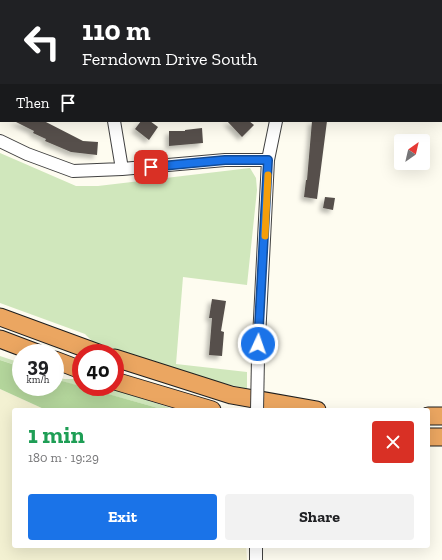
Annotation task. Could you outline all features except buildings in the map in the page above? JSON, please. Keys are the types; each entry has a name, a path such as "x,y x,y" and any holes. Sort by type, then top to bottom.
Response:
{"highway":[{"path":"0,317 74,344"},
{"path":"0,339 13,344"},
{"path":"124,361 231,394 306,408"},
{"path":"124,384 205,408"},
{"path":"430,416 442,416"},
{"path":"430,437 442,437"}],"street":[{"path":"114,122 122,169"},
{"path":"257,408 258,358 268,160 276,122"},
{"path":"0,141 27,154 73,171 122,169 225,160 268,160"},
{"path":"256,548 256,560"}],"shaded area":[{"path":"0,389 12,394 12,396 15,396 42,408 12,408 12,548 246,548 247,560 0,560"}],"green space":[{"path":"0,153 76,186 98,186 250,168 256,178 257,190 247,285 183,277 176,364 247,372 247,389 178,372 124,354 124,344 95,344 85,334 0,303"},
{"path":"0,356 12,360 12,364 0,360"},
{"path":"0,360 12,364 12,394 0,389"},
{"path":"64,379 72,379 72,384 64,382"},
{"path":"64,382 72,384 72,396 115,396 158,408 42,408 15,396 64,396"},
{"path":"124,393 171,408 158,408 114,396 124,396"}],"slow traffic":[{"path":"265,236 268,175"}],"route":[{"path":"151,167 225,160 268,160 267,206 261,278 258,344"}]}
